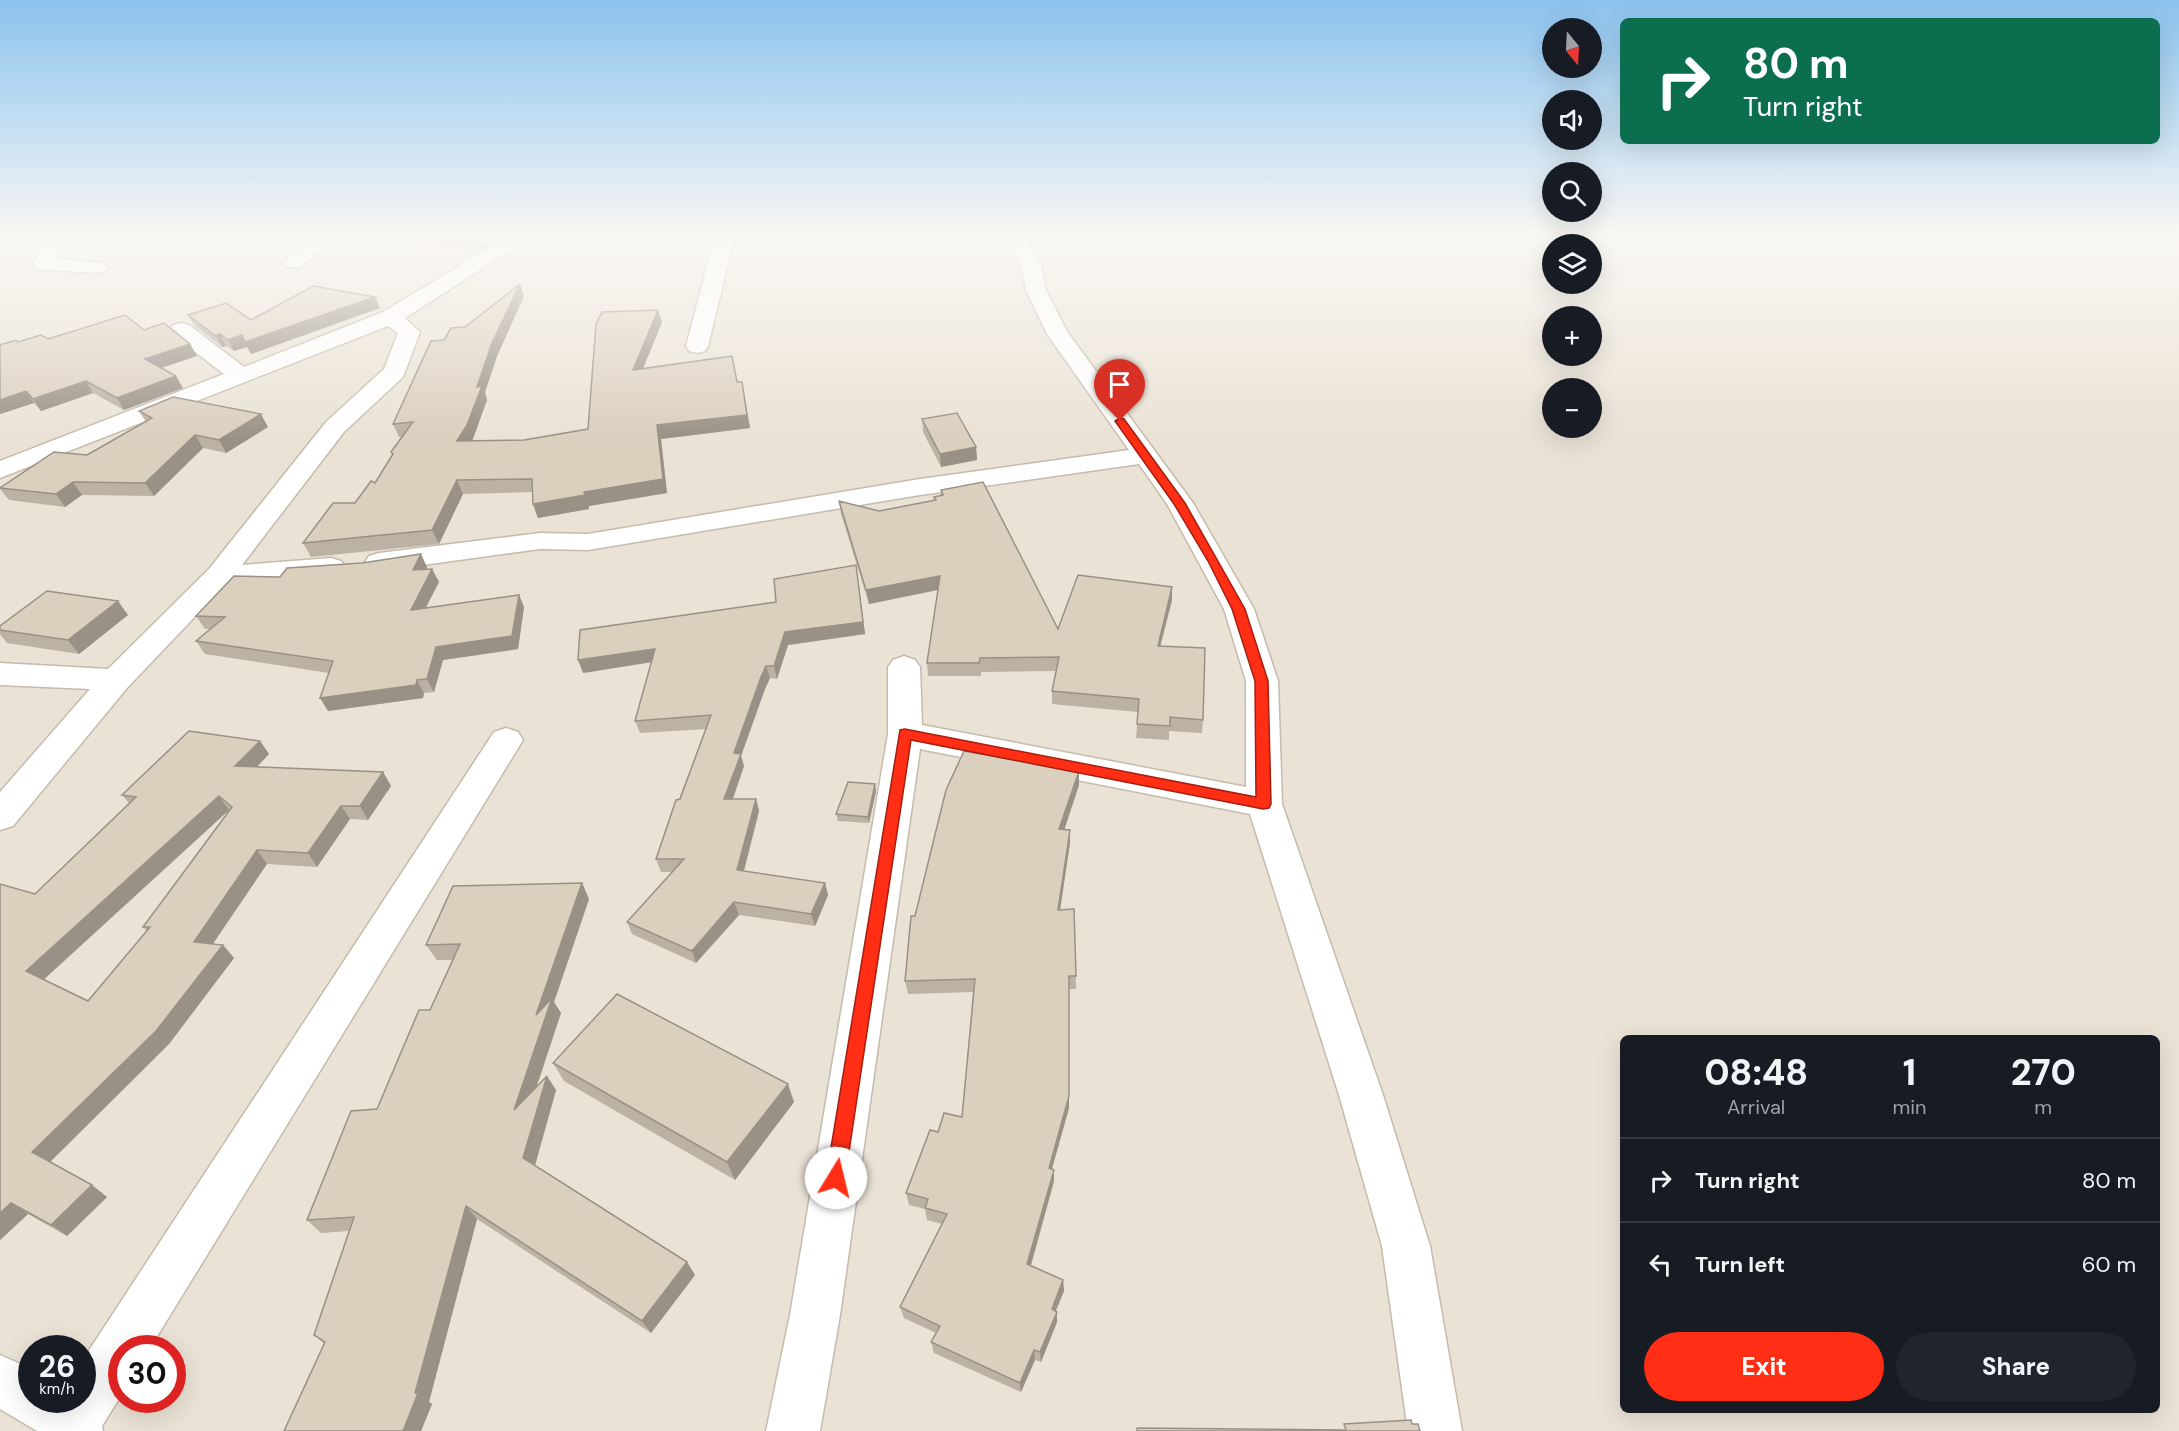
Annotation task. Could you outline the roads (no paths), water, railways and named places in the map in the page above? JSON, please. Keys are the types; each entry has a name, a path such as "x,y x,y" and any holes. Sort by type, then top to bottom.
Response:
{"street":[{"path":"0,470 61,448 239,374 391,316 408,306"},
{"path":"697,346 707,306"},
{"path":"1044,306 1058,334 1180,503 1239,609 1262,681 1263,804 1362,1095 1406,1246 1435,1431"},
{"path":"0,816 116,680 219,575 335,427 394,372 409,332 391,316"},
{"path":"181,330 239,374"},
{"path":"219,575 368,564 540,541 588,542 920,487 1145,456"},
{"path":"793,1431 815,1315 905,734 904,667"},
{"path":"0,674 116,680"},
{"path":"905,734 1263,804"},
{"path":"96,1350 506,740"},
{"path":"0,1381 18,1392"}]}
